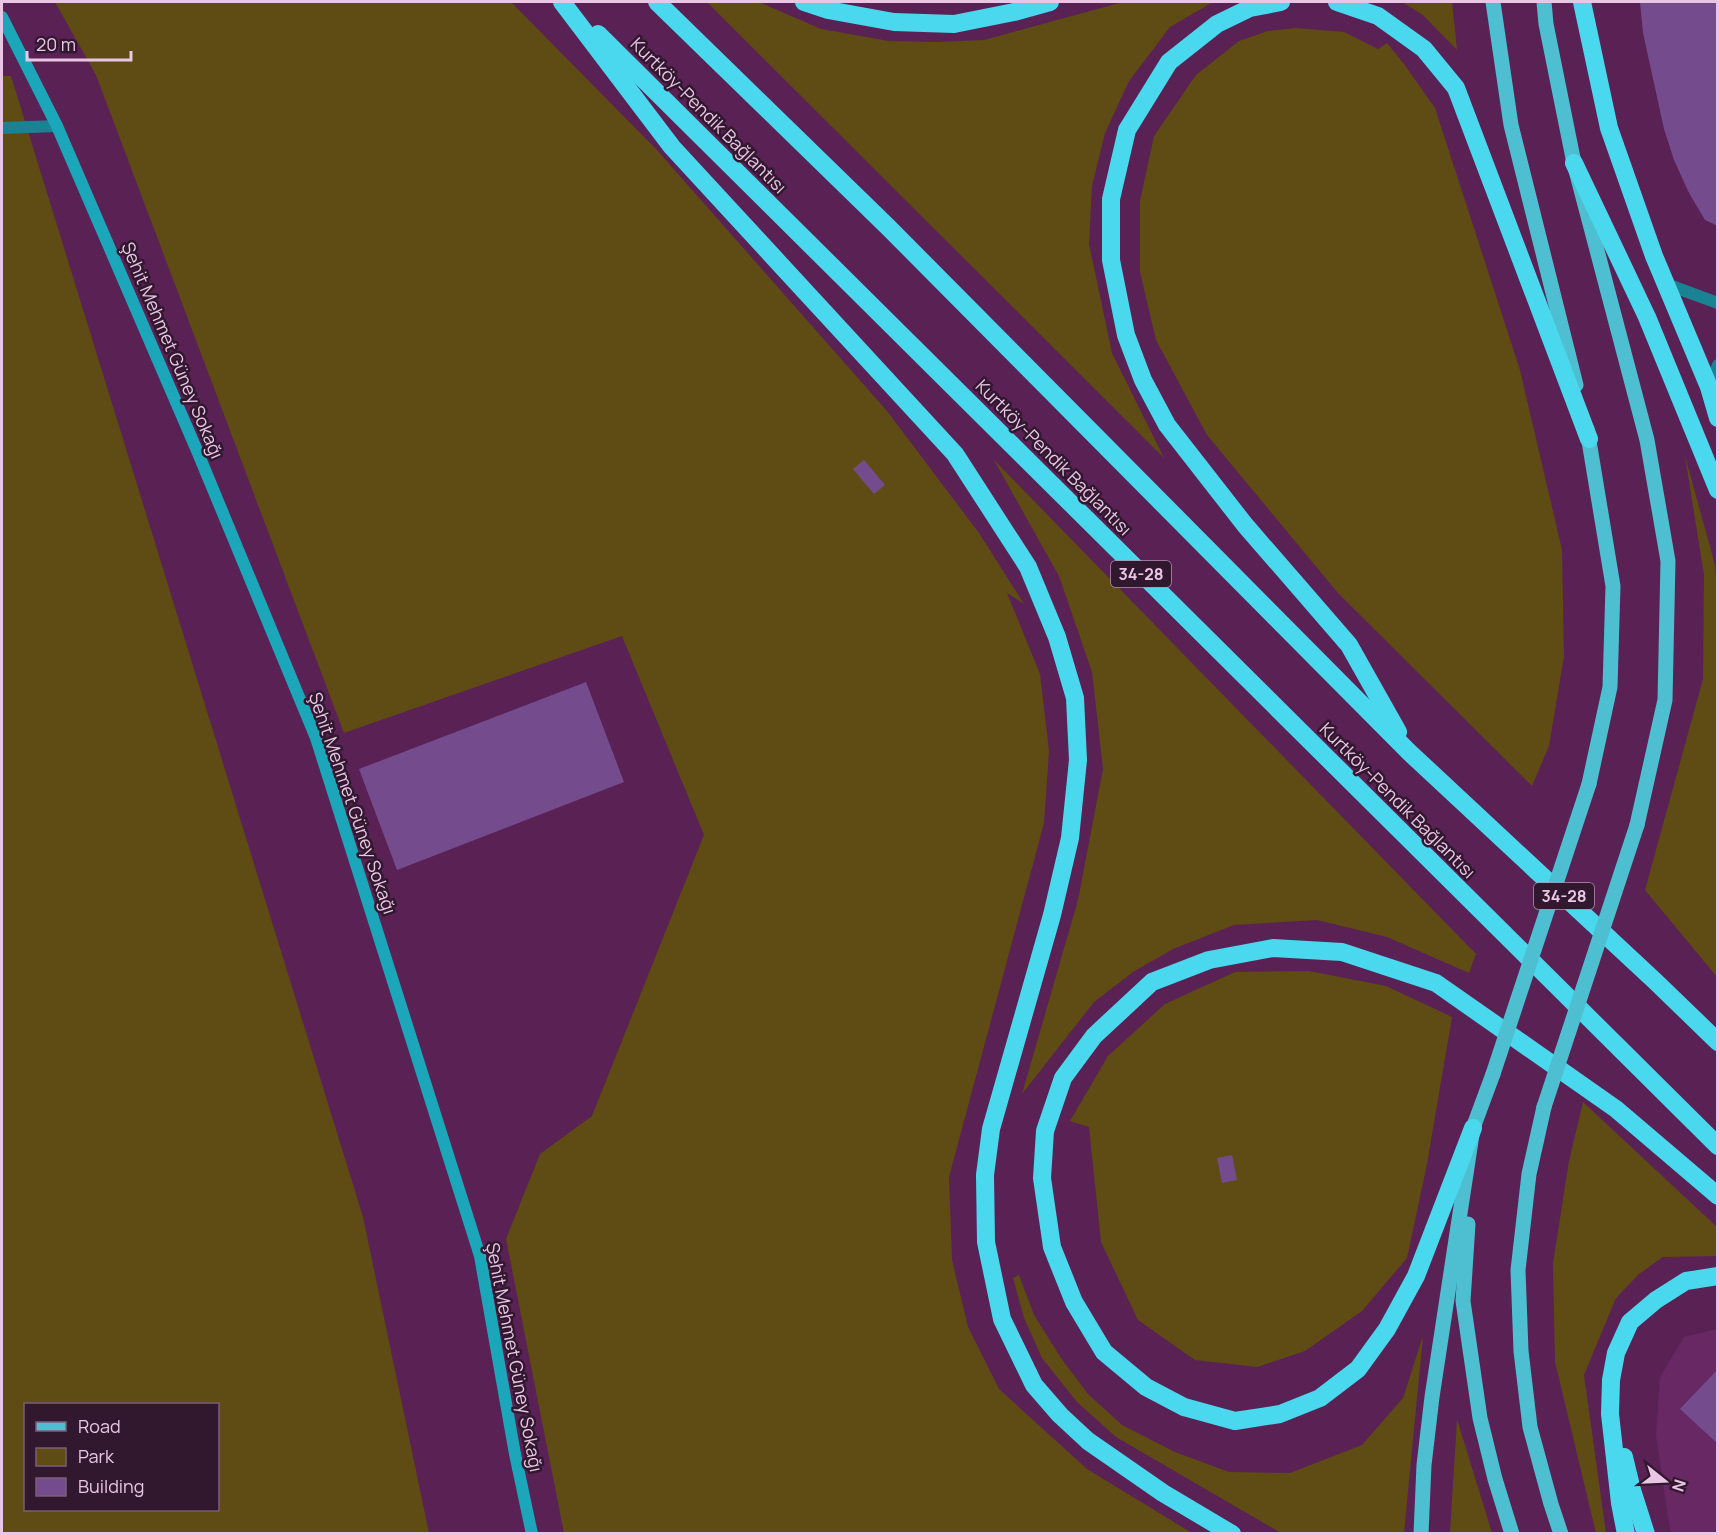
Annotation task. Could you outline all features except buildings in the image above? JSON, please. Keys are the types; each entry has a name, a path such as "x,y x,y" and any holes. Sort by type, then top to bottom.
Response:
{"highway":[{"name":"Kurtköy-Pendik Bağlantısı","path":"563,2 1718,1146"},
{"path":"563,2 672,147 955,454 1028,567 1057,637 1075,698 1078,760 1070,838 1052,915 991,1128 985,1174 986,1242 1002,1319 1034,1385 1088,1442 1163,1492 1232,1533"},
{"name":"34-28","path":"657,2 888,227 1409,752 1718,1042"},
{"path":"804,2 828,10 894,22 954,24 1050,2"},
{"path":"1281,2 1250,9 1217,24 1169,62 1127,130 1111,199 1111,260 1126,334 1143,380 1167,425 1245,525 1349,645 1409,752"},
{"path":"1337,2 1378,16 1424,50 1456,88 1589,439"},
{"path":"1582,2 1609,128 1654,256 1709,387 1718,418"},
{"path":"1574,163 1647,317 1718,490"},
{"path":"1473,1128 1416,1276 1387,1329 1358,1369 1320,1398 1280,1414 1235,1421 1184,1407 1146,1387 1104,1352 1074,1302 1052,1247 1042,1178 1046,1131 1063,1078 1094,1036 1152,982 1209,960 1273,948 1342,952 1436,983 1616,1109 1718,1196"},
{"path":"1626,1533 1620,1503 1610,1414 1611,1380 1616,1353 1630,1322 1656,1300 1686,1281 1718,1276"},
{"path":"1630,1322 1620,1354 1616,1390 1620,1442 1646,1533"}],"main road":[{"path":"1421,1533 1424,1465 1432,1397 1473,1128 1589,784 1610,687 1613,586 1589,439 1511,125 1493,2"},
{"path":"1544,2 1546,24 1574,163 1647,440 1668,561 1665,700 1637,825 1544,1107 1529,1174 1518,1270 1521,1351 1530,1427 1561,1533"},
{"path":"1473,1128 1463,1301 1480,1418 1495,1479 1512,1533"}],"street":[{"name":"Şehit Mehmet Güney Sokağı","path":"2,16 57,126 198,453 316,738 480,1256 515,1454 532,1533"},
{"path":"2,128 57,126"},
{"path":"1666,284 1718,303"},
{"path":"1709,387 1718,365"}],"shaded area":[{"path":"1717,1329 1717,1533 1672,1533 1656,1435 1660,1377 1684,1337"}],"green space":[{"path":"55,2 511,2 656,149 887,411 979,533 1024,604 1007,593 1040,674 1049,751 1044,823 949,1177 952,1260 968,1327 999,1389 1087,1469 1192,1533 564,1533 506,1239 540,1154 592,1116 704,835 622,636 344,733 96,75"},
{"path":"707,2 759,2 821,29 889,41 937,42 984,40 1123,2 1213,2 1170,27 1129,81 1105,133 1092,186 1089,244 1112,353 1164,458"},
{"path":"1402,2 1452,2 1457,50 1423,15"},
{"path":"1296,28 1344,32 1378,49 1387,43 1435,108 1520,370 1562,550 1564,656 1549,746 1532,786 1338,593 1207,435 1156,340 1140,272 1140,201 1154,136 1196,75 1239,41 1268,31"},
{"path":"2,76 11,76 363,1217 429,1533 2,1533"},
{"path":"1685,456 1715,565 1717,589 1717,977 1645,890 1703,679 1704,575"},
{"path":"994,460 1476,954 1469,973 1387,937 1317,920 1234,925 1173,949 1133,972 1094,1002 1022,1094 1078,900 1103,769 1092,672 1059,576"},
{"path":"1309,971 1386,986 1452,1017 1427,1164 1407,1258 1362,1311 1305,1351 1257,1367 1195,1360 1138,1320 1101,1242 1089,1127 1070,1121 1108,1056 1165,1004 1235,972"},
{"path":"1583,1102 1717,1227 1717,1256 1663,1257 1639,1274 1616,1298 1584,1375 1606,1533 1596,1533 1555,1362 1553,1263 1569,1161"},
{"path":"1019,1275 1034,1315 1061,1358 1088,1394 1122,1425 1175,1452 1229,1472 1290,1473 1362,1445 1403,1398 1423,1336 1404,1533 1281,1533 1116,1437 1077,1402 1042,1358 1024,1318 1013,1278"},
{"path":"1457,1419 1492,1533 1450,1533"}]}
